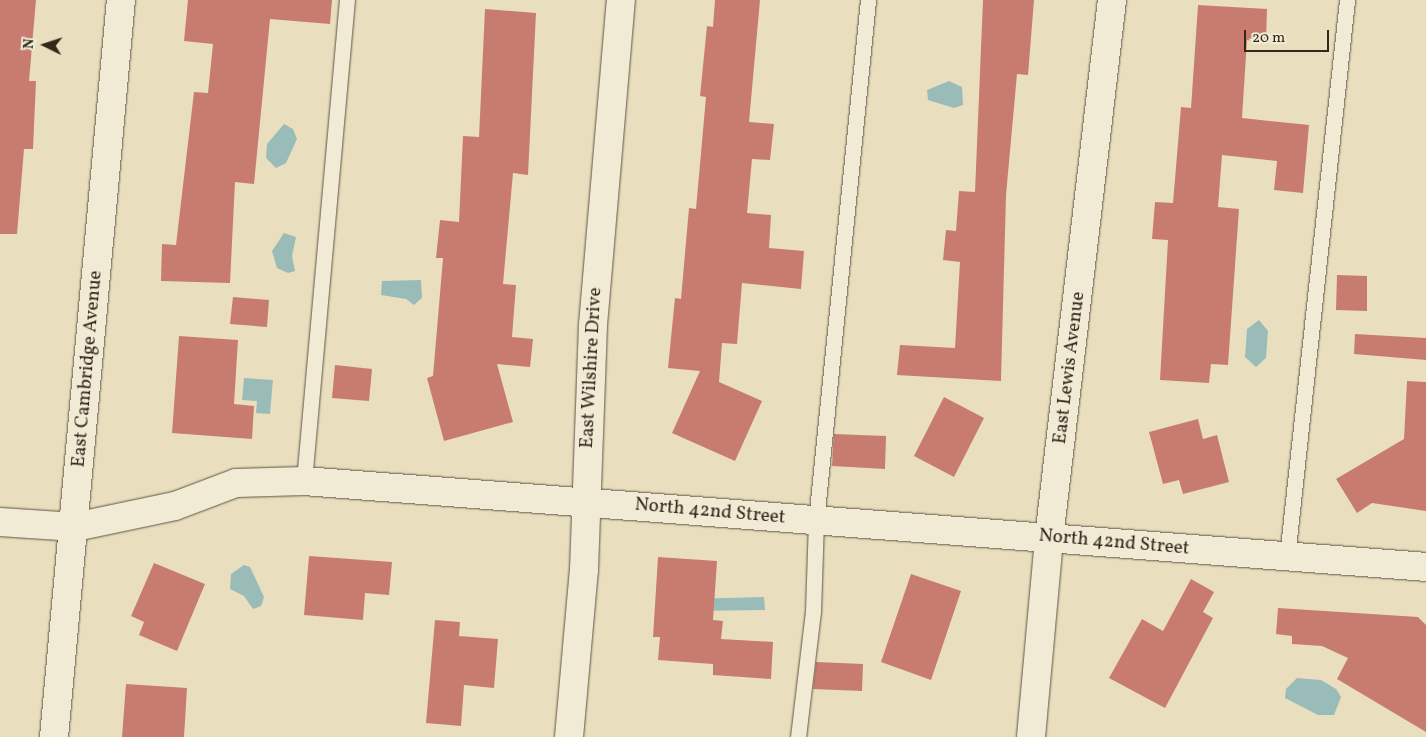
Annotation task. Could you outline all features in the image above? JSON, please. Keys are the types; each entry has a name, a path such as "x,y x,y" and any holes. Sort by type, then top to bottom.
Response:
{"street":[{"name":"East Cambridge Avenue","path":"54,737 121,0"},
{"name":"East Wilshire Drive","path":"568,737 586,501 593,325 621,0"},
{"name":"East Lewis Avenue","path":"1031,737 1049,538 1112,0"},
{"name":"North 42nd Street","path":"0,522 74,527 175,506 236,483 304,480 586,501 816,522 1426,567"}],"lane":[{"path":"304,480 348,0"},
{"path":"798,737 813,611 816,522 868,0"},
{"path":"1288,557 1347,0"}],"water":[{"path":"949,81 962,87 963,105 954,108 928,100 927,90"},
{"path":"284,124 293,129 297,139 286,163 276,168 266,158 267,144"},
{"path":"284,233 296,237 292,256 295,271 288,273 277,268 272,251"},
{"path":"421,280 422,298 414,305 406,299 381,295 382,281"},
{"path":"1259,320 1268,331 1266,358 1256,367 1245,357 1247,329"},
{"path":"244,378 273,380 270,414 256,413 257,401 242,400"},
{"path":"244,565 250,567 264,597 261,606 253,609 244,596 230,589 231,574"},
{"path":"764,597 765,610 689,611 688,599"},
{"path":"1297,678 1321,680 1336,689 1341,697 1334,715 1318,715 1285,698 1286,689"}],"building":[{"path":"0,0 36,0 29,81 36,81 33,149 24,149 17,234 0,234"},
{"path":"188,0 332,0 330,24 270,19 254,184 235,182 230,283 161,281 162,244 176,245 194,92 208,93 213,44 184,41"},
{"path":"715,0 760,0 749,122 774,124 770,160 752,159 747,213 771,215 769,248 804,251 801,289 742,283 737,344 722,343 719,382 762,401 735,461 672,433 700,371 668,368 675,298 681,299 689,208 696,209 706,97 700,96 707,26 713,27"},
{"path":"983,0 1034,0 1028,75 1017,74 1006,195 1001,381 897,375 900,345 955,348 960,262 943,260 946,230 956,231 959,191 975,192"},
{"path":"1198,5 1267,9 1266,42 1247,40 1242,118 1309,125 1303,193 1274,190 1277,161 1222,155 1218,207 1239,209 1228,365 1211,364 1209,383 1160,380 1168,240 1152,239 1155,202 1173,203 1181,107 1191,108"},
{"path":"485,9 536,13 528,175 513,173 503,284 516,285 512,337 533,339 530,367 497,364 513,422 444,441 427,378 433,376 443,258 436,258 440,220 459,222 463,136 479,137"},
{"path":"1337,275 1367,276 1367,311 1336,310"},
{"path":"233,297 269,300 267,327 230,324"},
{"path":"1355,334 1426,338 1426,360 1354,354"},
{"path":"179,336 238,340 234,404 254,406 252,439 172,433"},
{"path":"335,365 372,369 369,401 332,398"},
{"path":"1407,381 1426,382 1426,511 1372,503 1357,513 1336,479 1404,439"},
{"path":"944,397 984,418 954,477 914,456"},
{"path":"1198,419 1203,439 1217,435 1229,482 1183,494 1179,480 1163,484 1149,432"},
{"path":"834,434 886,436 885,469 832,466"},
{"path":"309,556 392,562 389,595 365,593 363,620 304,615"},
{"path":"658,557 717,561 713,620 723,621 721,639 773,642 771,679 713,675 713,664 658,660 660,637 653,637"},
{"path":"154,563 205,584 177,651 139,635 144,622 131,616"},
{"path":"911,574 961,591 931,680 881,662"},
{"path":"1191,579 1214,592 1203,612 1213,618 1165,708 1109,678 1142,619 1163,631"},
{"path":"1278,608 1418,617 1426,625 1426,732 1337,679 1348,658 1322,646 1292,644 1292,636 1276,634"},
{"path":"435,620 460,622 459,636 498,639 494,688 464,685 461,726 426,723"},
{"path":"816,662 863,664 862,691 813,689"},
{"path":"126,684 187,688 184,737 122,737"}]}
